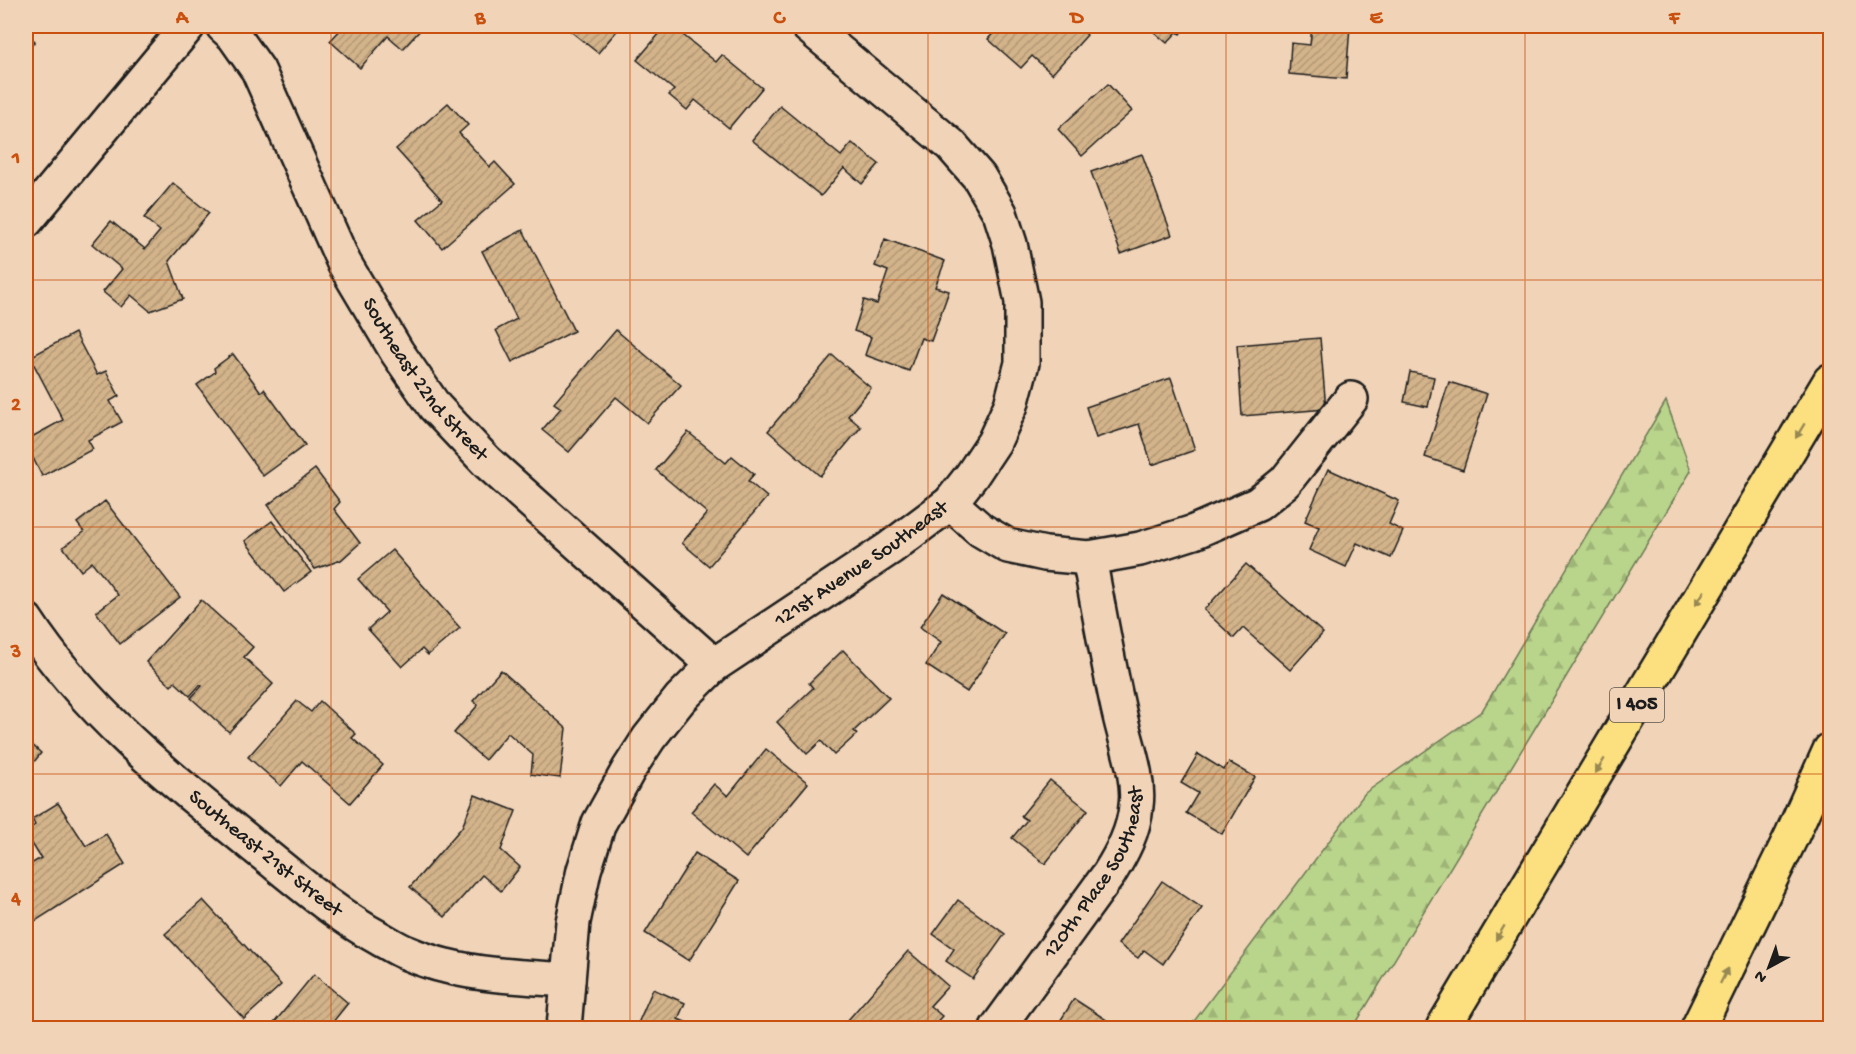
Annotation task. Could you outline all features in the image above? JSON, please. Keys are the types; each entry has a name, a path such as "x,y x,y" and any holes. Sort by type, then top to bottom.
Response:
{"highway":[{"name":"I 405","path":"1443,1029 1830,381"},
{"path":"1698,1029 1792,835 1830,750"},
{"path":"1792,835 1830,764"}],"street":[{"path":"26,221 188,26"},
{"name":"Southeast 22nd Street","path":"223,26 234,36 258,70 344,263 398,352 435,407 488,462 714,665"},
{"path":"808,26 951,146 979,177 1000,213 1010,244 1022,302 1022,363 1011,405 994,442 950,503"},
{"name":"121st Avenue Southeast","path":"564,1029 573,922 584,870 599,823 649,738 680,699 714,665 890,548 950,503 981,530 1008,546 1046,554 1089,558 1140,549 1194,532 1258,504 1285,482 1351,399"},
{"name":"120th Place Southeast","path":"997,1029 1122,854 1137,804 1135,778 1119,714 1089,558"},
{"name":"Southeast 21st Street","path":"26,620 75,684 131,742 184,790 322,902 404,952 445,966 488,974 568,980"}],"green space":[{"path":"1666,401 1691,471 1353,1028 1189,1028 1365,793 1482,711"}],"building":[{"path":"344,26 424,26 403,49 388,36 360,68 330,41"},
{"path":"564,26 621,26 598,53"},
{"path":"666,26 672,26 716,62 722,55 762,88 729,128 695,100 687,110 669,95 674,90 637,60"},
{"path":"1000,26 1078,26 1087,35 1052,74 1032,56 1021,68 988,39"},
{"path":"1147,26 1187,26 1180,34 1177,32 1167,43"},
{"path":"1312,26 1350,26 1346,79 1289,74 1291,43 1310,45"},
{"path":"26,33 35,41 26,53"},
{"path":"1108,84 1132,111 1082,156 1058,129"},
{"path":"26,98 34,105 26,114"},
{"path":"448,103 468,125 459,133 490,167 495,162 515,184 442,248 418,220 442,200 396,149"},
{"path":"780,106 841,156 852,143 879,164 862,184 844,168 821,196 752,140"},
{"path":"1142,154 1172,235 1121,254 1091,172"},
{"path":"173,183 209,213 169,261 183,299 150,311 131,295 121,307 103,292 122,269 92,244 111,221 145,249 160,231 144,218"},
{"path":"523,230 574,331 512,362 496,330 517,319 482,251"},
{"path":"885,239 945,261 935,287 949,291 931,341 921,338 909,371 865,355 871,337 854,331 864,300 877,304 888,271 875,266"},
{"path":"616,330 681,385 647,423 616,397 569,452 542,430 561,408 554,403"},
{"path":"75,333 97,375 106,371 119,396 110,401 122,422 88,440 93,449 42,476 26,440 63,420 30,357"},
{"path":"1320,338 1326,409 1242,416 1237,345"},
{"path":"233,354 261,392 264,389 305,445 263,476 197,385 215,372 214,368"},
{"path":"832,355 871,388 848,416 861,427 820,476 768,431"},
{"path":"1410,372 1434,377 1428,407 1404,402"},
{"path":"1171,378 1195,450 1152,465 1139,424 1096,438 1086,407"},
{"path":"1449,382 1487,394 1463,470 1425,457"},
{"path":"688,432 726,463 732,456 754,474 748,481 767,497 709,566 682,543 707,513 656,470"},
{"path":"315,469 340,502 334,509 360,543 341,560 315,569 268,505"},
{"path":"1328,469 1399,501 1389,524 1403,531 1391,558 1357,543 1346,567 1309,550 1319,527 1305,521"},
{"path":"105,501 180,597 120,644 96,612 118,595 92,562 81,571 63,547 84,532 77,523"},
{"path":"272,521 311,572 284,592 245,541"},
{"path":"392,550 460,628 428,655 422,649 402,667 368,629 387,612 358,579"},
{"path":"1246,564 1323,633 1290,670 1243,628 1234,638 1204,610"},
{"path":"943,593 1005,634 967,692 926,665 941,642 920,627"},
{"path":"201,600 253,647 244,657 273,684 229,732 191,698 202,686 200,685 190,696 175,682 171,686 146,662"},
{"path":"843,650 889,698 854,731 857,734 834,755 821,741 807,754 777,722 813,688 809,683"},
{"path":"501,670 566,728 560,778 531,774 533,755 508,733 485,760 454,733 478,705 473,701"},
{"path":"297,701 311,712 320,701 356,734 352,738 383,765 350,803 302,761 281,786 248,757"},
{"path":"26,739 41,753 26,772"},
{"path":"766,749 808,783 746,858 691,812 714,784 728,796"},
{"path":"1198,754 1224,770 1229,762 1255,777 1222,834 1186,813 1198,793 1181,783"},
{"path":"1050,780 1088,810 1045,864 1012,838 1027,820 1021,816"},
{"path":"475,795 516,811 501,850 520,867 501,891 482,875 445,917 410,887 462,827"},
{"path":"58,803 86,846 106,834 125,864 26,927 26,867 41,858 26,831 35,825 32,819"},
{"path":"695,853 739,881 689,961 645,933"},
{"path":"1162,881 1202,908 1163,964 1144,950 1138,958 1118,944"},
{"path":"203,900 281,985 244,1019 165,934"},
{"path":"958,900 1005,934 973,979 946,961 954,949 933,934"},
{"path":"908,951 948,986 930,1006 942,1016 931,1028 841,1028"},
{"path":"314,974 348,1003 328,1028 270,1028"},
{"path":"653,989 685,1003 678,1019 700,1028 636,1028"},
{"path":"1074,999 1119,1028 1058,1028 1057,1026"}]}
